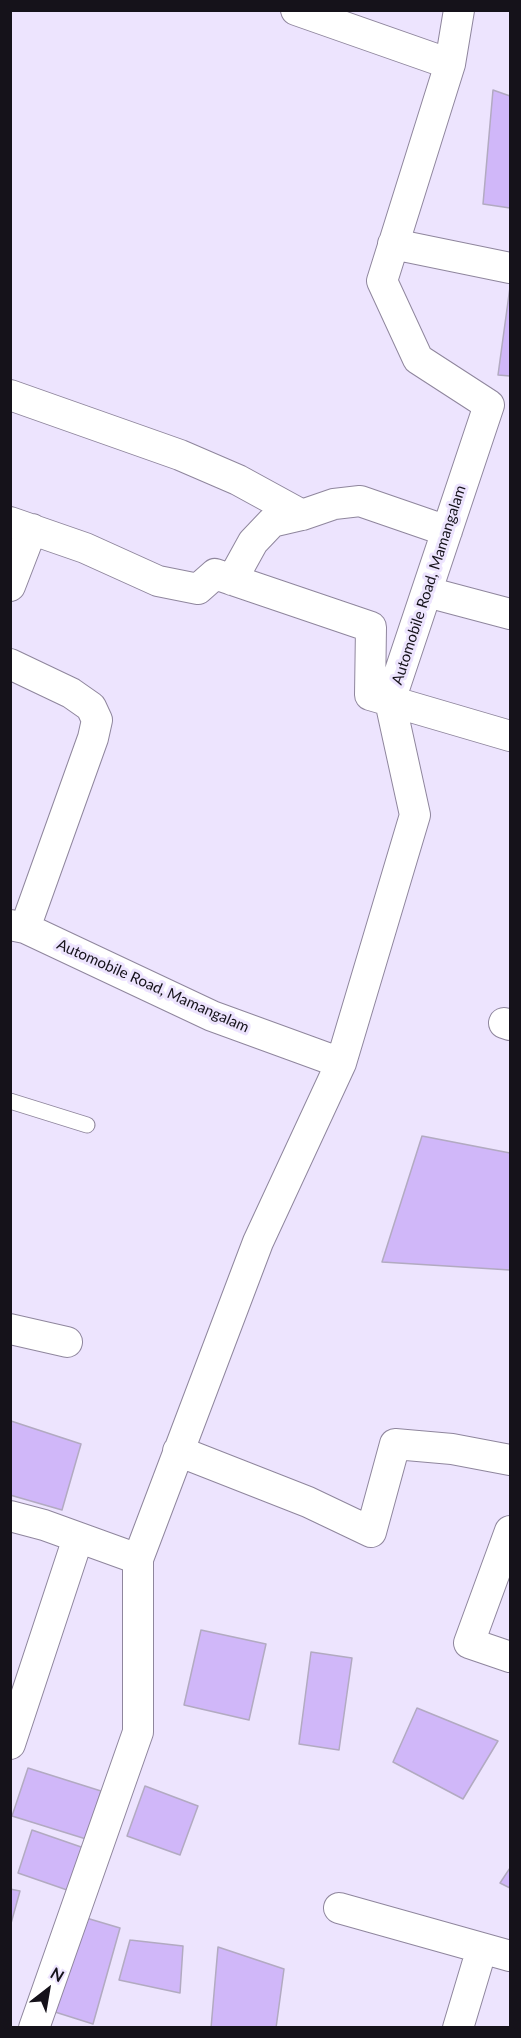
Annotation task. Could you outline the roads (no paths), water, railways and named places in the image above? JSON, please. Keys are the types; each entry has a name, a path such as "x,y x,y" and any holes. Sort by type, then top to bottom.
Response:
{"street":[{"path":"296,10 450,64"},
{"name":"Automobile Road, Mamangalam","path":"18,927 212,1016 341,1063 415,815 390,701 489,405 418,359 382,281 450,64 459,10"},
{"path":"393,244 510,268"},
{"path":"10,395 180,455 238,480 302,516"},
{"path":"232,580 253,542 272,522 302,516 334,504 360,501 447,531"},
{"path":"10,586 21,526 85,548 158,582 198,589 215,574 371,627 370,695 510,736"},
{"path":"427,592 510,614"},
{"path":"10,664 71,693 91,707 97,720 93,738 18,927"},
{"path":"34,2028 138,1732 138,1559 258,1242 341,1063"},
{"path":"10,1329 67,1342"},
{"path":"178,1451 308,1502 371,1532 396,1444 452,1449 510,1460"},
{"path":"10,1516 44,1525 138,1559"},
{"path":"510,1531 469,1643 510,1657"},
{"path":"10,1744 78,1538"},
{"path":"339,1908 510,1956"},
{"path":"458,2028 482,1948"}],"lane":[{"path":"10,1101 87,1125"}]}
